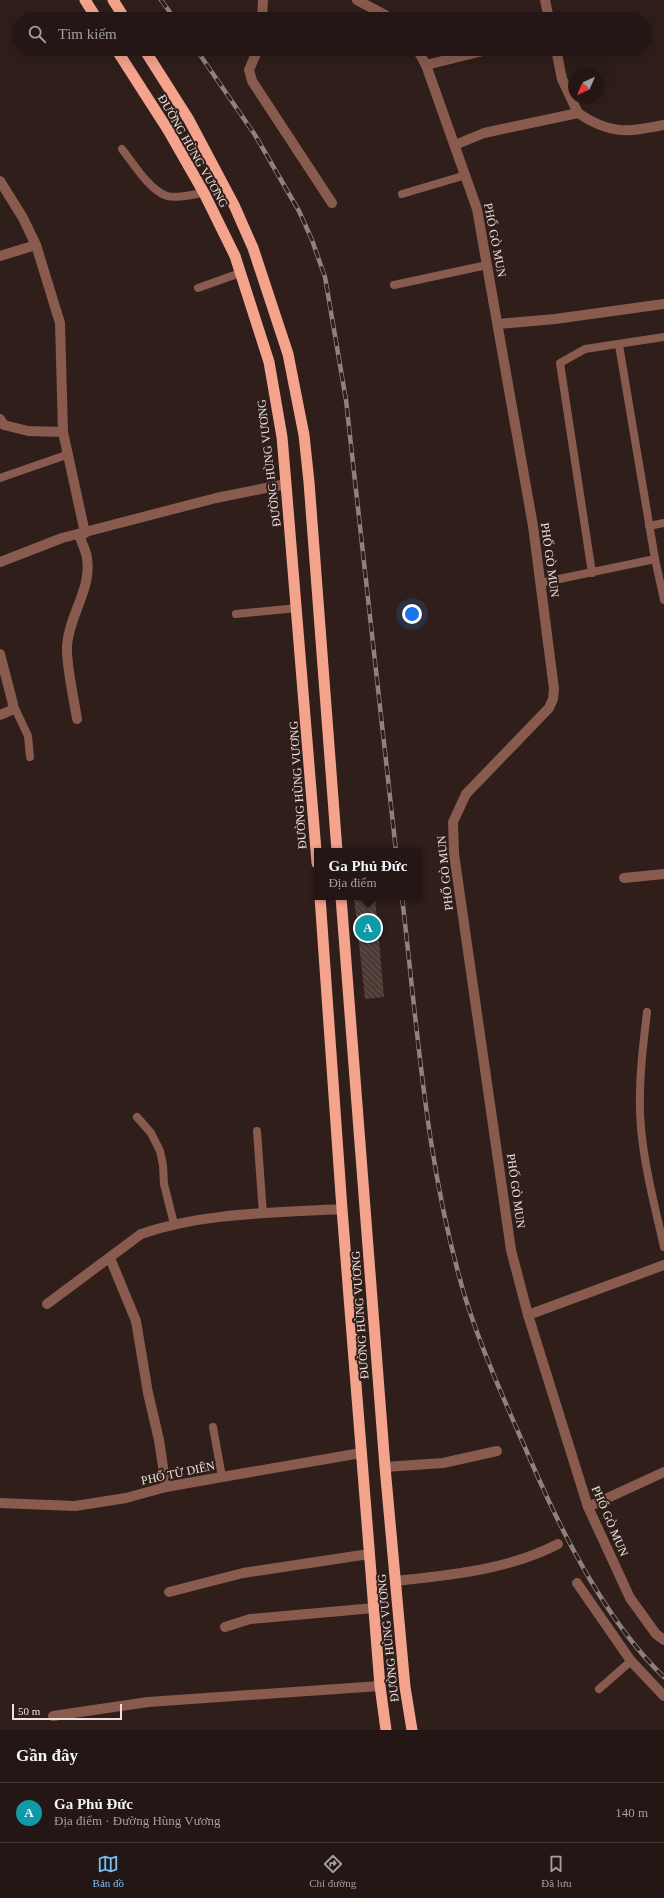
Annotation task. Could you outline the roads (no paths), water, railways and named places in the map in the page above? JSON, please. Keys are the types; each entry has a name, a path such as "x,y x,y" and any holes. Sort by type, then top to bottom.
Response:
{"highway":[{"path":"85,0 93,12"},
{"path":"113,0 121,12"},
{"name":"ĐƯỜNG HÙNG VƯƠNG","path":"120,56 168,130 204,192 235,256 269,362 282,437 316,848"},
{"name":"ĐƯỜNG HÙNG VƯƠNG","path":"148,56 189,120 234,205 253,248 288,354 304,435 309,482 337,848"},
{"name":"ĐƯỜNG HÙNG VƯƠNG","path":"320,900 342,1209 369,1554 380,1686 386,1730"},
{"name":"ĐƯỜNG HÙNG VƯƠNG","path":"341,900 385,1467 405,1687 412,1730"}],"street":[{"path":"263,12 264,0"},
{"path":"357,0 379,12"},
{"path":"545,0 548,12"},
{"path":"255,56 249,70 252,81 332,203"},
{"name":"PHỐ GÒ MUN","path":"421,56 426,65 477,209 533,526 554,689 553,700 549,708 466,794 453,822 454,854 511,1250 528,1315 588,1507 630,1598 656,1634 664,1640"},
{"path":"426,65 463,56"},
{"path":"557,56 562,79 578,113 594,124 619,131 636,130 664,124"},
{"path":"455,145 484,133 578,113"},
{"path":"0,181 23,218 36,245 60,323 64,432 87,557 87,576 83,592 71,623 67,647 77,719"},
{"path":"0,256 36,245"},
{"path":"498,324 555,319 664,304"},
{"path":"0,419 4,425 28,431 64,432"},
{"path":"0,562 62,538 216,498 286,484"},
{"path":"0,654 13,704 12,710 0,715"},
{"path":"624,878 664,874"},
{"path":"48,1304 141,1234 174,1224 205,1218 342,1209"},
{"path":"110,1258 136,1321 148,1393 159,1440 166,1487"},
{"path":"528,1315 664,1265"},
{"path":"385,1467 443,1463 498,1451"},
{"name":"PHỐ TỪ DIÊN","path":"0,1503 75,1506 126,1498 166,1487 361,1453"},
{"path":"588,1507 664,1472"},
{"path":"395,1581 450,1575 492,1567 539,1554 558,1544"},
{"path":"169,1592 243,1573 369,1554"},
{"path":"577,1583 631,1661 664,1696"},
{"path":"224,1627 250,1619 374,1608"},
{"path":"53,1716 148,1702 380,1686"}],"lane":[{"path":"122,150 143,177 167,196 178,197 204,192"},
{"path":"402,194 466,175"},
{"path":"394,285 487,265"},
{"path":"198,288 240,272"},
{"path":"592,573 560,363 585,349 664,337"},
{"path":"619,345 649,526 664,600"},
{"path":"0,478 69,454"},
{"path":"649,526 664,523"},
{"path":"540,583 655,559"},
{"path":"236,614 297,608"},
{"path":"13,704 28,736 30,757"},
{"path":"647,1012 640,1108 646,1170 664,1247"},
{"path":"137,1117 151,1133 160,1151 163,1165 164,1184 174,1224"},
{"path":"257,1131 263,1214"},
{"path":"213,1426 222,1477"},
{"path":"599,1689 631,1661"}],"railway":[{"path":"161,0 170,12"},
{"path":"201,56 255,135 299,211 312,240 325,277 346,400 396,848"},
{"path":"402,900 432,1151 452,1251 473,1322 499,1388 537,1475 576,1555 608,1609 626,1634 664,1677"}],"place":[{"name":"Ga Phủ Đức","path":"368,928"}]}
